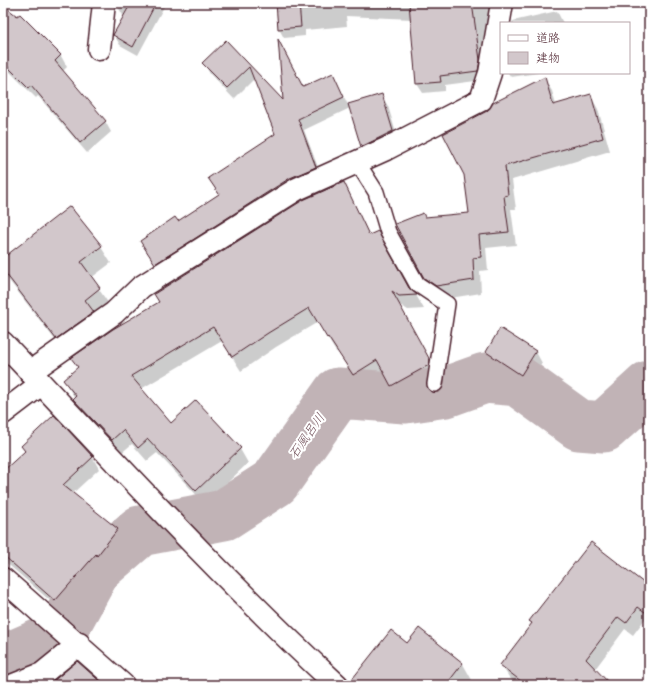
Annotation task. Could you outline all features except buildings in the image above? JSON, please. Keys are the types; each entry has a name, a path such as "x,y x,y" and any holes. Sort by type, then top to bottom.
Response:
{"street":[{"path":"99,49 104,3"},
{"path":"3,413 35,378 114,313 141,287 297,189 386,149 480,100 490,73 502,3"},
{"path":"3,343 161,510 295,646 337,685"},
{"path":"3,578 123,685"},
{"path":"14,685 42,674 75,641"}],"lane":[{"path":"357,162 376,192 388,232 417,284 447,304 435,384"}],"waterway":[{"name":"石風呂川","path":"3,660 59,636 96,569 140,531 224,515 275,482 338,393 405,398 446,392 485,378 518,381 579,425 604,427 649,386"}]}
